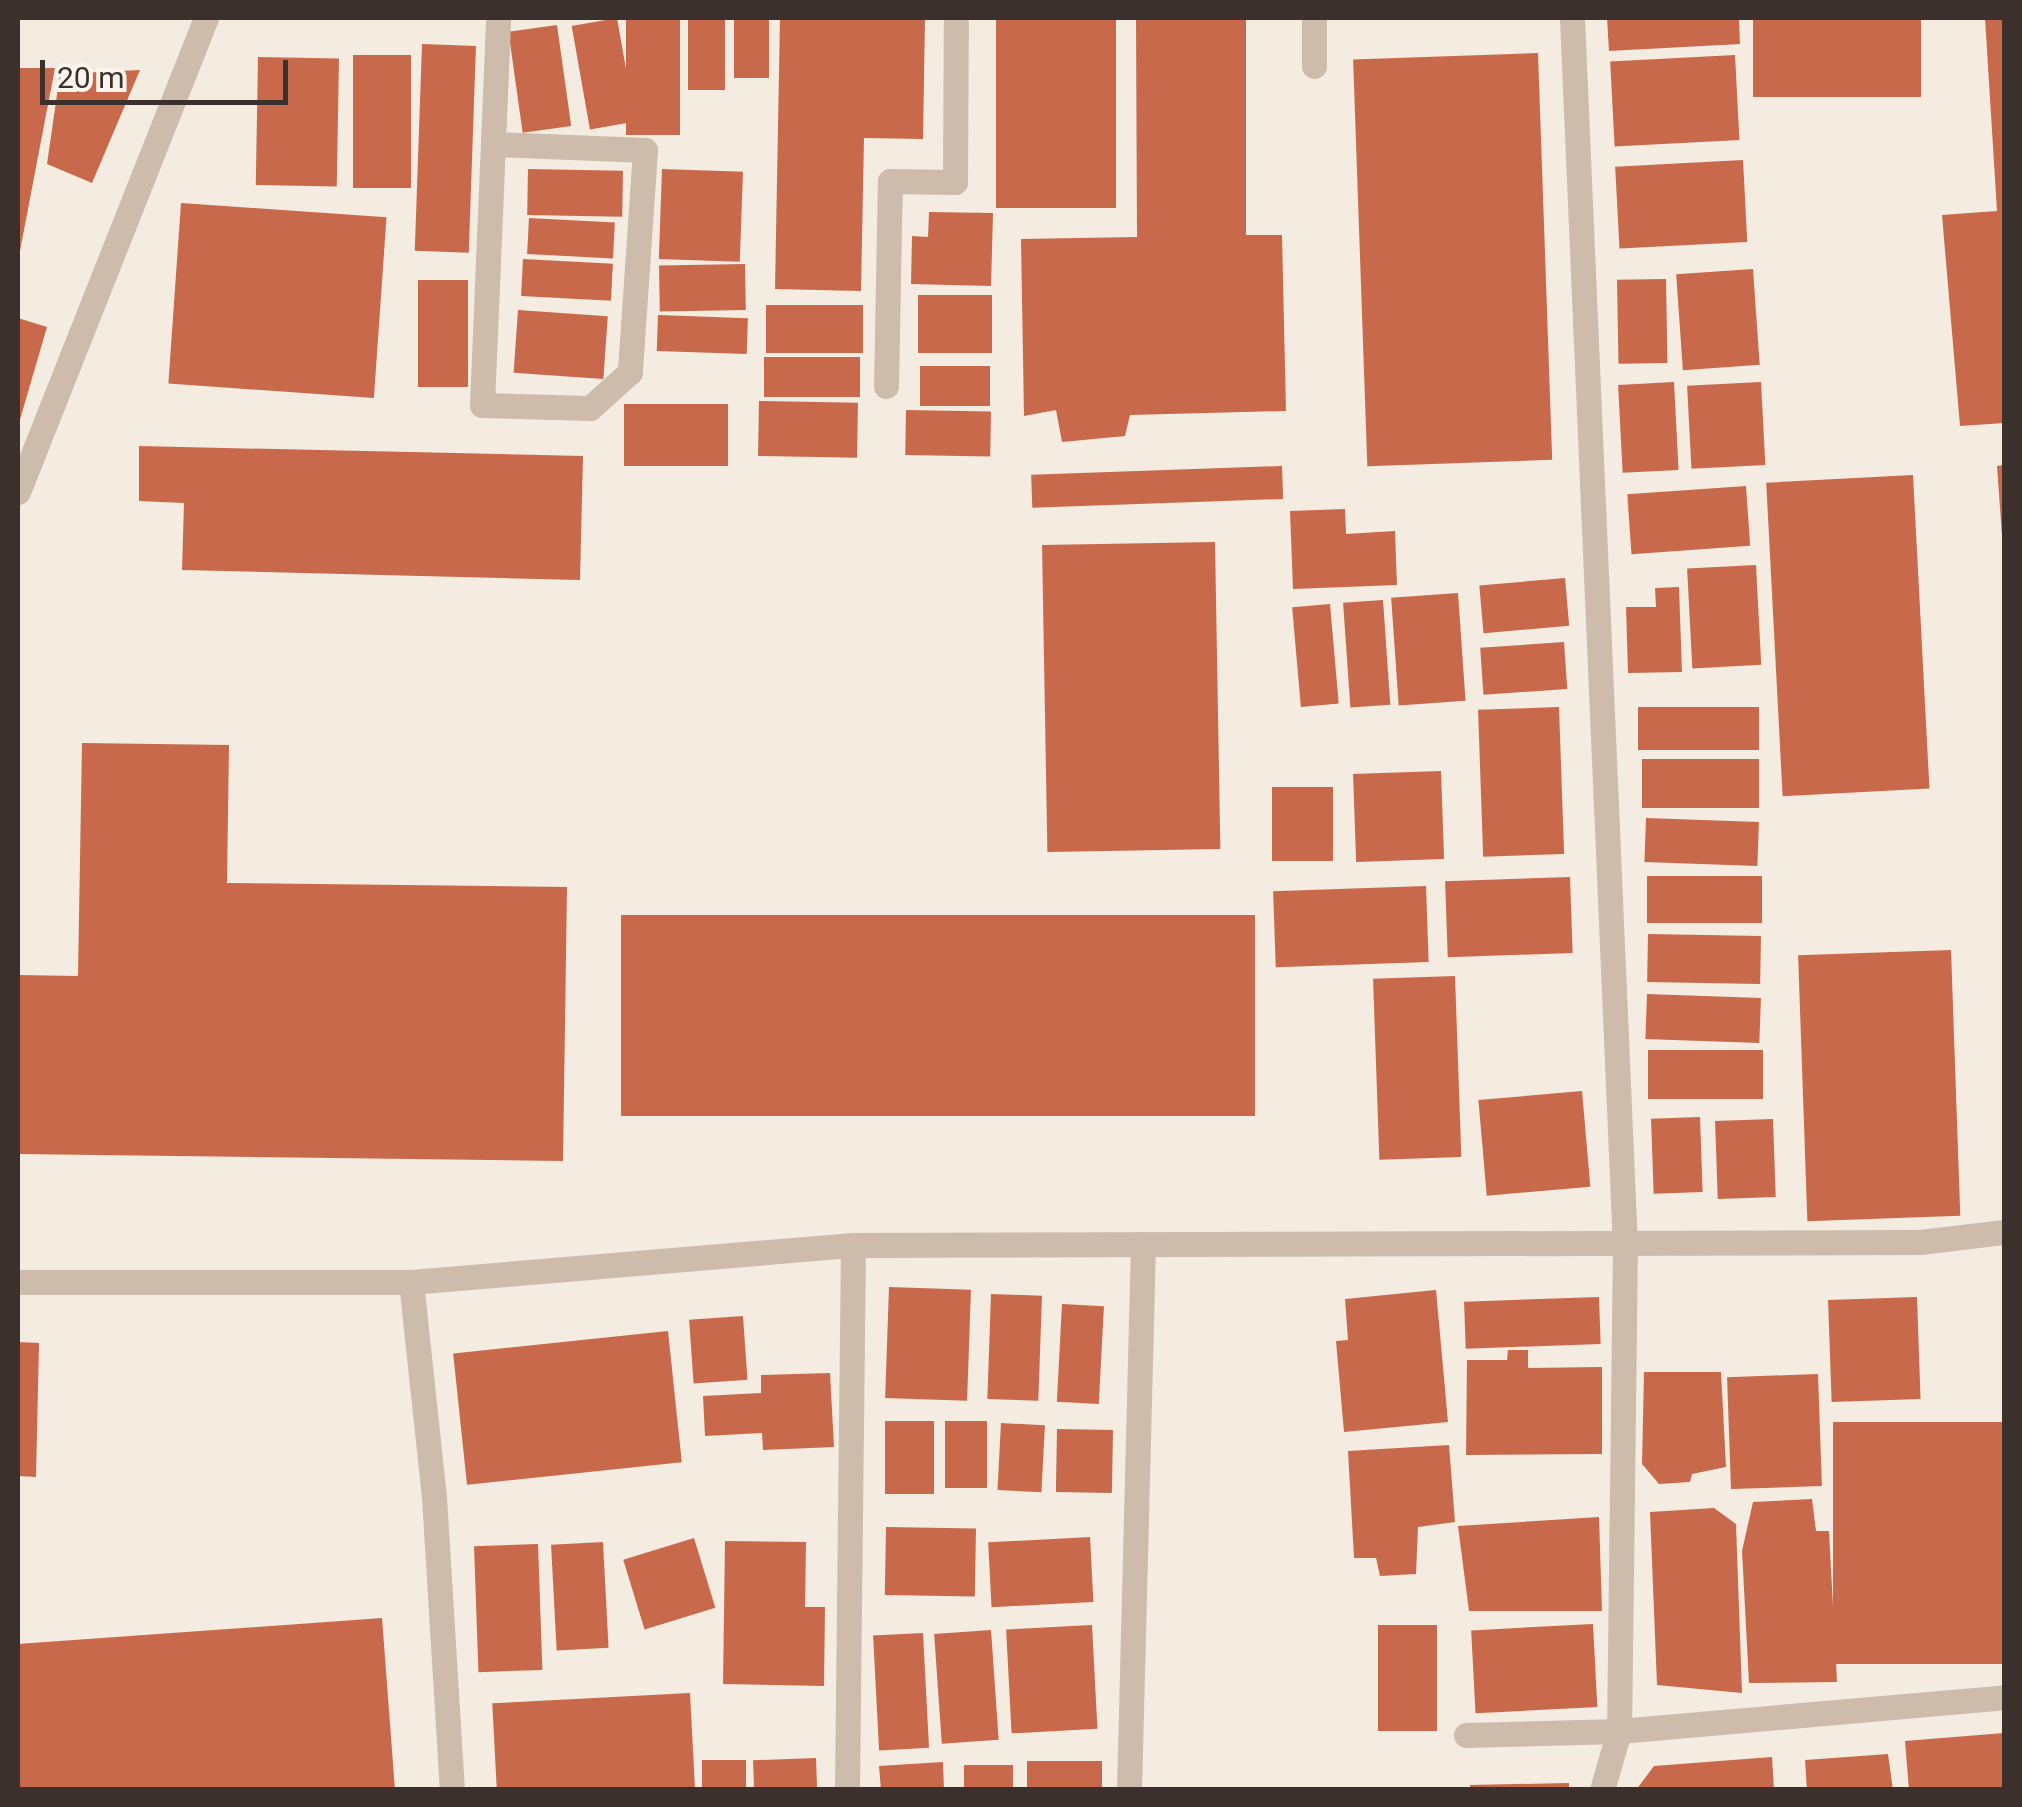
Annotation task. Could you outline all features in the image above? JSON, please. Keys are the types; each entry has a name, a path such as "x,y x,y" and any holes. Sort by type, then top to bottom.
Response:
{"street":[{"path":"18,492 206,18"},
{"path":"494,144 645,150 630,372 590,408 482,404 498,18"},
{"path":"886,386 890,181 955,182 956,18"},
{"path":"1314,18 1314,66"},
{"path":"1572,18 1625,1245 1619,1731 1602,1790"},
{"path":"18,1282 411,1282 853,1245 1920,1242 2004,1232"},
{"path":"1129,1790 1144,1244"},
{"path":"846,1790 853,1245"},
{"path":"411,1282 434,1497 452,1790"},
{"path":"1466,1735 1619,1731 2004,1697"}],"building":[{"path":"617,18 635,121 590,129 572,26"},
{"path":"626,18 680,18 680,135 626,135"},
{"path":"688,18 725,18 725,90 688,90"},
{"path":"734,18 769,18 769,78 734,78"},
{"path":"780,18 925,18 923,139 864,138 861,291 775,289"},
{"path":"996,18 1116,18 1116,208 996,208"},
{"path":"1136,18 1246,18 1246,235 1282,235 1286,411 1130,415 1125,436 1062,442 1056,410 1024,416 1021,239 1137,237"},
{"path":"1607,18 1739,18 1740,44 1609,51"},
{"path":"1753,18 1921,18 1921,97 1753,97"},
{"path":"1985,18 2004,18 2004,423 1960,426 1942,215 1997,211"},
{"path":"557,25 571,126 523,133 508,32"},
{"path":"422,44 476,46 469,253 415,251"},
{"path":"1538,53 1552,460 1367,466 1353,59"},
{"path":"353,55 411,55 411,188 353,188"},
{"path":"1735,55 1739,140 1615,146 1610,62"},
{"path":"258,57 339,58 337,186 256,185"},
{"path":"18,68 55,68 19,256 18,256"},
{"path":"140,70 92,183 47,164 60,74"},
{"path":"1743,160 1747,242 1619,249 1615,167"},
{"path":"528,169 623,171 622,217 527,215"},
{"path":"662,169 743,172 740,262 659,259"},
{"path":"181,203 386,217 374,398 168,384"},
{"path":"929,212 993,213 991,286 911,284 912,236 928,237"},
{"path":"529,218 615,223 613,258 527,254"},
{"path":"523,259 613,264 611,301 521,296"},
{"path":"745,264 746,310 660,311 659,266"},
{"path":"1753,269 1760,365 1683,370 1676,274"},
{"path":"1666,279 1667,363 1618,364 1617,280"},
{"path":"418,280 468,280 468,387 418,387"},
{"path":"918,295 992,295 992,353 918,353"},
{"path":"766,305 863,305 863,353 766,353"},
{"path":"518,310 608,316 603,379 514,373"},
{"path":"658,315 748,318 747,354 657,351"},
{"path":"18,318 47,327 19,423 18,423"},
{"path":"764,357 860,357 860,397 764,397"},
{"path":"920,366 990,366 990,406 920,406"},
{"path":"1674,382 1679,470 1623,473 1618,385"},
{"path":"1761,382 1765,465 1691,469 1687,386"},
{"path":"759,401 858,403 857,458 758,456"},
{"path":"624,404 728,404 728,466 624,466"},
{"path":"906,410 991,411 990,456 905,455"},
{"path":"139,446 583,456 580,580 182,570 184,503 139,501"},
{"path":"2004,465 2004,536 2002,536 1997,466"},
{"path":"1282,466 1283,499 1032,508 1031,475"},
{"path":"1913,475 1929,789 1783,796 1766,483"},
{"path":"1746,486 1750,546 1631,554 1627,494"},
{"path":"1345,509 1346,534 1395,531 1397,585 1293,589 1290,511"},
{"path":"1215,542 1220,849 1047,852 1042,545"},
{"path":"1756,565 1761,665 1692,668 1687,569"},
{"path":"1565,578 1569,626 1484,633 1479,585"},
{"path":"1679,587 1682,672 1628,673 1626,607 1656,607 1655,588"},
{"path":"1458,593 1466,701 1399,705 1391,598"},
{"path":"1383,600 1390,705 1350,708 1343,603"},
{"path":"1330,604 1339,704 1301,707 1292,607"},
{"path":"1564,642 1567,689 1483,695 1480,648"},
{"path":"1559,707 1564,854 1483,857 1478,710"},
{"path":"1638,707 1759,707 1759,750 1638,750"},
{"path":"82,743 229,745 227,883 567,887 563,1161 18,1154 18,975 78,976"},
{"path":"1642,759 1759,759 1759,808 1642,808"},
{"path":"1441,771 1444,859 1356,862 1353,774"},
{"path":"1272,787 1333,787 1333,861 1272,861"},
{"path":"1646,818 1759,822 1757,866 1644,862"},
{"path":"1647,876 1762,876 1762,923 1647,923"},
{"path":"1570,877 1573,953 1448,957 1445,881"},
{"path":"1426,886 1429,962 1276,967 1273,891"},
{"path":"621,915 1255,915 1255,1116 621,1116"},
{"path":"1648,934 1761,936 1760,984 1647,982"},
{"path":"1951,950 1960,1216 1807,1221 1798,955"},
{"path":"1455,976 1461,1157 1379,1160 1373,979"},
{"path":"1647,994 1761,998 1759,1043 1645,1039"},
{"path":"1648,1050 1763,1050 1763,1099 1648,1099"},
{"path":"1582,1091 1590,1187 1487,1196 1478,1100"},
{"path":"1700,1117 1703,1192 1654,1194 1651,1119"},
{"path":"1773,1119 1776,1197 1718,1199 1715,1121"},
{"path":"889,1287 971,1290 967,1401 885,1398"},
{"path":"1436,1290 1448,1422 1344,1432 1336,1341 1348,1340 1345,1299"},
{"path":"991,1294 1042,1296 1038,1401 987,1399"},
{"path":"1599,1297 1601,1344 1466,1349 1464,1302"},
{"path":"1917,1297 1921,1399 1832,1402 1828,1300"},
{"path":"1062,1304 1104,1306 1099,1404 1057,1402"},
{"path":"743,1316 747,1380 694,1384 689,1320"},
{"path":"668,1331 682,1462 467,1485 453,1354"},
{"path":"18,1342 39,1343 36,1477 18,1476"},
{"path":"1508,1350 1528,1350 1528,1368 1602,1367 1602,1454 1466,1455 1467,1360 1507,1360"},
{"path":"1644,1372 1721,1372 1726,1467 1692,1474 1690,1482 1659,1484 1642,1464"},
{"path":"830,1373 834,1447 763,1450 762,1433 705,1436 703,1396 761,1393 761,1375"},
{"path":"1818,1374 1822,1486 1731,1489 1727,1377"},
{"path":"885,1421 934,1421 934,1494 885,1494"},
{"path":"945,1421 987,1421 987,1488 945,1488"},
{"path":"1833,1422 2004,1422 2004,1664 1833,1664"},
{"path":"1001,1423 1045,1425 1041,1492 997,1490"},
{"path":"1057,1429 1113,1430 1112,1493 1056,1492"},
{"path":"1449,1445 1455,1522 1418,1527 1416,1574 1380,1576 1376,1558 1354,1558 1348,1451"},
{"path":"1812,1499 1816,1531 1829,1531 1837,1682 1749,1683 1742,1551 1753,1502"},
{"path":"1714,1508 1736,1524 1742,1693 1657,1685 1650,1512"},
{"path":"1599,1517 1602,1611 1469,1611 1458,1526"},
{"path":"886,1527 976,1529 975,1597 885,1595"},
{"path":"1090,1537 1093,1602 992,1607 988,1542"},
{"path":"694,1538 715,1608 645,1629 623,1560"},
{"path":"725,1541 806,1542 805,1607 825,1607 824,1686 723,1684"},
{"path":"603,1542 609,1648 557,1651 551,1545"},
{"path":"538,1544 542,1670 478,1672 474,1546"},
{"path":"382,1618 395,1790 18,1790 18,1644"},
{"path":"1593,1624 1597,1707 1476,1713 1471,1630"},
{"path":"1092,1625 1097,1729 1012,1733 1006,1630"},
{"path":"1378,1625 1437,1625 1437,1731 1378,1731"},
{"path":"991,1630 999,1740 942,1744 934,1634"},
{"path":"923,1633 929,1748 879,1750 873,1636"},
{"path":"690,1693 695,1790 497,1790 492,1703"},
{"path":"2004,1733 2004,1790 1909,1790 1905,1741"},
{"path":"1888,1754 1893,1790 1807,1790 1805,1760"},
{"path":"1772,1757 1774,1790 1636,1790 1654,1766"},
{"path":"816,1758 817,1790 754,1790 753,1760"},
{"path":"702,1760 746,1760 746,1790 702,1790"},
{"path":"1027,1761 1102,1761 1102,1790 1027,1790"},
{"path":"943,1762 944,1790 881,1790 879,1766"},
{"path":"964,1765 1013,1765 1013,1790 964,1790"},
{"path":"1569,1783 1569,1790 1470,1790 1470,1785"}]}
